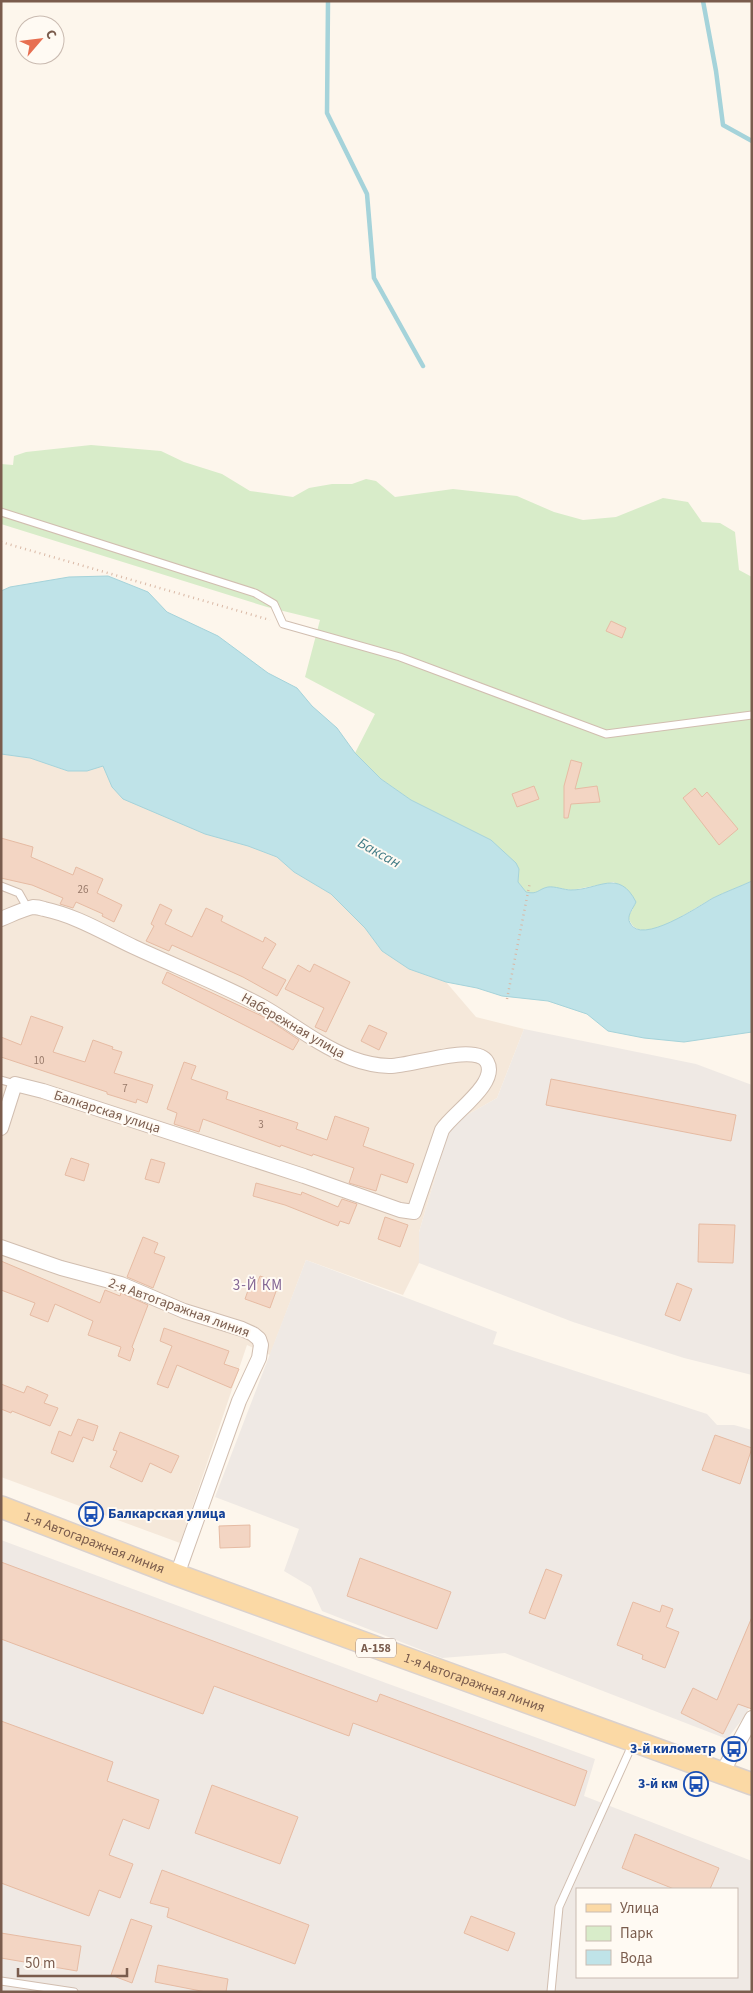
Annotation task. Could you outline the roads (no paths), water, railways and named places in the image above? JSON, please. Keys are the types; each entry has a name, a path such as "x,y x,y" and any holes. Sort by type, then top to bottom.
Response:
{"main road":[{"name":"1-я Автогаражная линия","path":"1,1507 177,1575 752,1784"}],"street":[{"name":"Набережная улица","path":"1,919 34,907 82,920 132,946 259,1004 329,1048 358,1062 389,1066 469,1053 479,1055 488,1062 487,1078 474,1097 449,1120 442,1130 414,1212"},
{"name":"Балкарская улица","path":"15,1084 43,1091 304,1176 400,1210 414,1212"},
{"path":"1,1128 15,1084"},
{"name":"2-я Автогаражная линия","path":"1,1247 61,1268 121,1284 184,1311 242,1329 253,1334 259,1340 261,1345 259,1358 239,1401 177,1575"},
{"path":"722,1773 752,1718"}],"lane":[{"path":"1,512 255,593 274,604 283,624 400,656 606,734 752,715"},
{"path":"1,886 19,893 28,909"},
{"path":"1,1080 15,1084"},
{"path":"551,1992 559,1908 634,1741"},
{"path":"1,1981 74,1992"}],"water":[{"name":"Баксан","path":"108,576 148,592 167,612 218,636 268,673 297,688 312,706 337,728 355,753 381,779 411,800 491,840 516,863 519,869 518,882 526,892 536,892 548,887 571,890 615,883 629,892 636,902 629,915 630,923 636,929 646,930 670,922 713,898 752,881 752,1032 684,1042 644,1038 608,1031 587,1014 548,1001 502,996 477,988 446,982 409,969 382,951 365,928 331,894 294,872 277,857 248,846 205,834 123,799 112,787 103,766 87,771 68,771 30,758 1,754 1,591 10,587 69,577"}],"waterway":[{"path":"328,1 327,113 367,194 374,278 423,366"},
{"path":"703,1 716,71 723,125 752,141"}],"place":[{"name":"Балкарская улица","path":"91,1514"},
{"name":"3-й километр","path":"734,1749"},
{"name":"3-й км","path":"696,1784"}],"district":[{"name":"3-Й КМ","path":"258,1285"}]}
